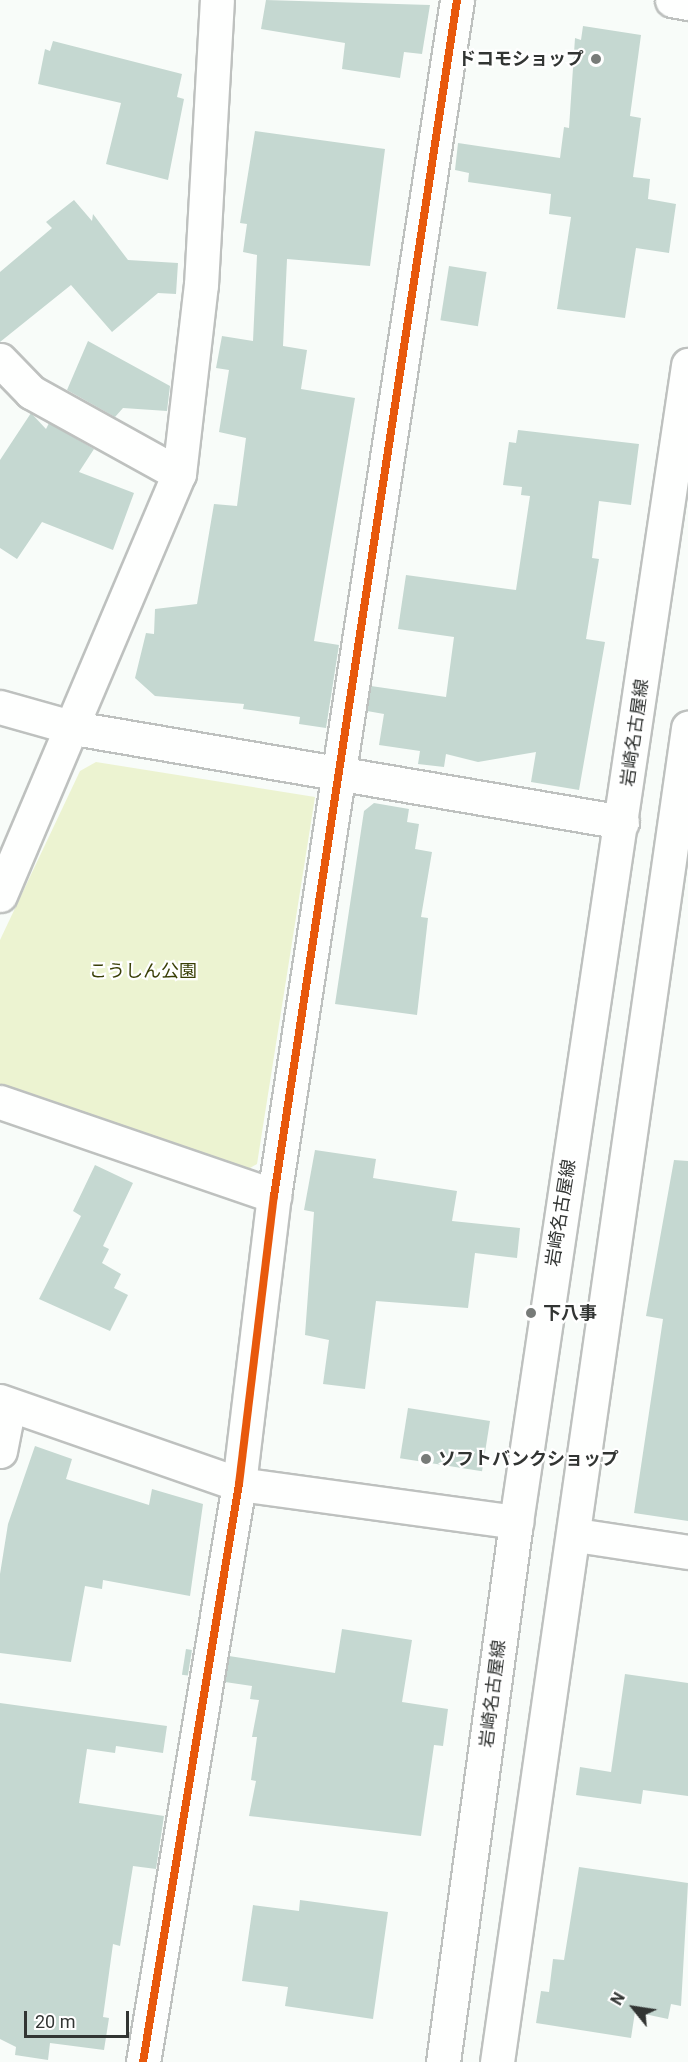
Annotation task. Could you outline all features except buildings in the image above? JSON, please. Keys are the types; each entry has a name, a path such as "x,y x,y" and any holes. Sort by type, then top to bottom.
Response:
{"street":[{"path":"0,895 74,728 179,474 201,285 217,0"},
{"path":"143,2062 239,1484 274,1196 340,777 457,0"},
{"path":"672,0 688,3"},
{"path":"0,360 31,392 179,474"},
{"name":"岩崎名古屋線","path":"443,2062 516,1522 622,822 688,365"},
{"path":"0,707 74,728 340,777 622,822"},
{"path":"497,2062 681,825 688,728"},
{"path":"0,1102 274,1196"},
{"path":"0,1451 5,1403 239,1484 516,1522"},
{"path":"576,1535 688,1552"}],"green space":[{"name":"こうしん公園","path":"96,762 315,797 257,1164 245,1171 0,1085 0,940 80,771"}],"cycle path":[{"path":"143,2062 239,1484 274,1196 457,0"}],"place":[{"name":"ドコモショップ","path":"596,59"},
{"name":"下八事","path":"531,1313"},
{"name":"ソフトバンクショップ","path":"426,1459"}]}
